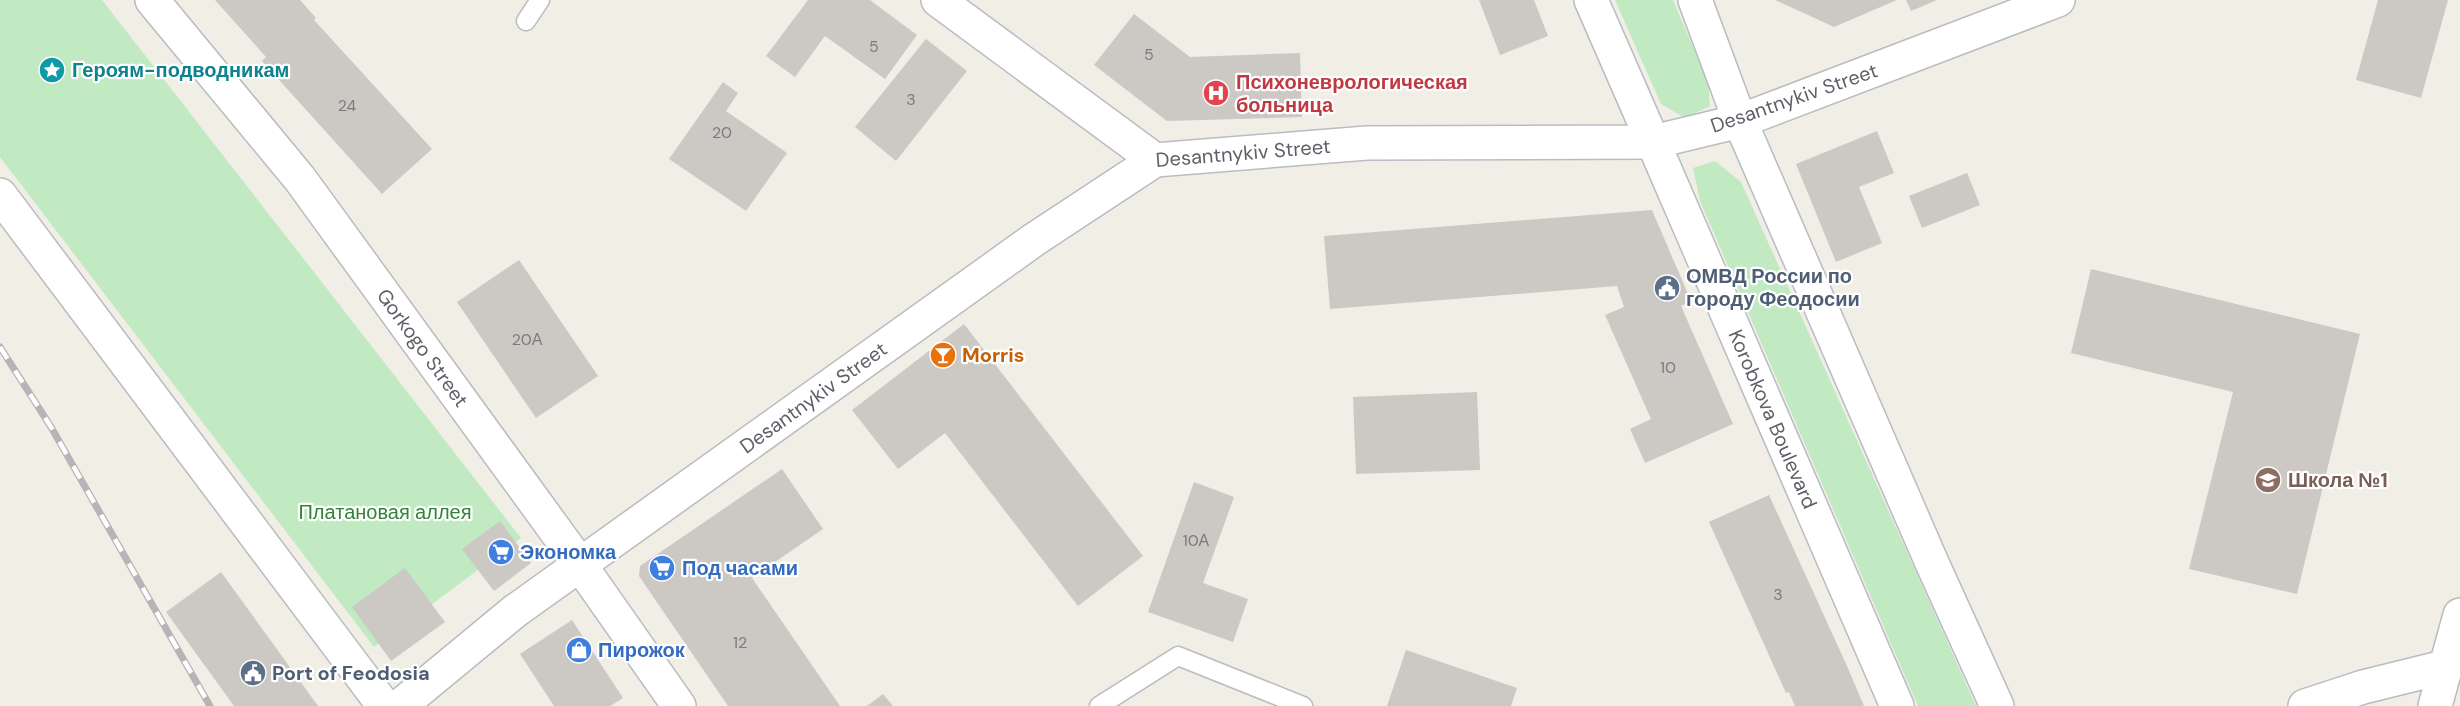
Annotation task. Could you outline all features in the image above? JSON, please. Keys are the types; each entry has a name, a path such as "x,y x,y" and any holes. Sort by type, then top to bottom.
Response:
{"street":[{"name":"Gorkogo Street","path":"152,0 300,179 580,564 679,706"},
{"path":"938,0 1155,160"},
{"name":"Korobkova Boulevard","path":"1591,0 1896,706"},
{"path":"1695,0 1740,121 1932,563 1997,706"},
{"name":"Desantnykiv Street","path":"400,706 515,611 1035,239 1155,160 1367,143 1653,142 1740,121 2058,0"},
{"path":"0,195 384,706"},
{"path":"2435,706 2448,666 2460,615"},
{"path":"2305,706 2362,687 2448,666"}],"lane":[{"path":"526,21 540,0"},
{"path":"1099,706 1178,656 1303,706"}],"green space":[{"name":"Платановая аллея","path":"0,0 102,0 521,538 374,647 0,157"},
{"path":"1615,0 1673,0 1708,82 1710,106 1685,118 1661,104"},
{"path":"1715,161 1741,182 1976,706 1918,706 1700,201 1693,168"}],"building":[{"path":"215,0 300,0 316,18 314,20 432,149 382,194 262,61 266,57"},
{"path":"808,0 870,0 917,35 885,79 825,36 795,77 766,56"},
{"path":"1479,0 1534,0 1548,36 1500,55"},
{"path":"1775,0 1897,0 1834,27"},
{"path":"1906,0 1937,0 1911,11"},
{"path":"2378,0 2448,0 2421,98 2356,80"},
{"path":"1134,14 1190,57 1300,53 1302,117 1167,121 1094,65"},
{"path":"926,39 967,71 896,161 855,127"},
{"path":"723,82 738,93 726,111 787,153 746,211 669,159"},
{"path":"1877,131 1894,173 1859,187 1882,243 1836,262 1796,164"},
{"path":"1967,173 1980,205 1922,228 1909,196"},
{"path":"1652,210 1691,301 1681,306 1733,424 1645,463 1630,429 1651,419 1605,315 1624,307 1617,286 1330,309 1324,236"},
{"path":"519,260 598,376 536,418 457,302"},
{"name":"Школа №1","path":"2091,269 2360,334 2297,594 2189,569 2233,392 2071,353"},
{"path":"964,324 1143,556 1078,606 945,433 898,469 852,410"},
{"path":"1477,392 1480,470 1356,474 1353,397"},
{"path":"782,469 823,529 752,578 840,706 728,706 639,576 640,566"},
{"path":"1194,482 1234,497 1203,583 1248,599 1233,642 1148,612"},
{"path":"1769,495 1864,706 1795,706 1789,692 1786,693 1709,522"},
{"path":"500,521 531,563 494,591 462,549"},
{"path":"405,568 445,622 391,661 352,607"},
{"path":"221,572 318,706 234,706 166,612"},
{"path":"572,620 623,698 610,706 554,706 520,654"},
{"path":"1406,650 1517,688 1511,706 1387,706"},
{"path":"883,694 893,706 867,706"}],"railway":[{"path":"0,347 51,427 210,706"}],"place":[{"name":"Героям-подводникам","path":"52,70"},
{"name":"Психоневрологическая больница","path":"1216,93"},
{"name":"ОМВД России по городу Феодосии","path":"1667,288"},
{"name":"Morris","path":"943,355"},
{"name":"Школа №1","path":"2268,480"},
{"name":"Экономка","path":"501,552"},
{"name":"Под часами","path":"662,568"},
{"name":"Пирожок","path":"579,650"},
{"name":"Port of Feodosia","path":"253,673"}]}
